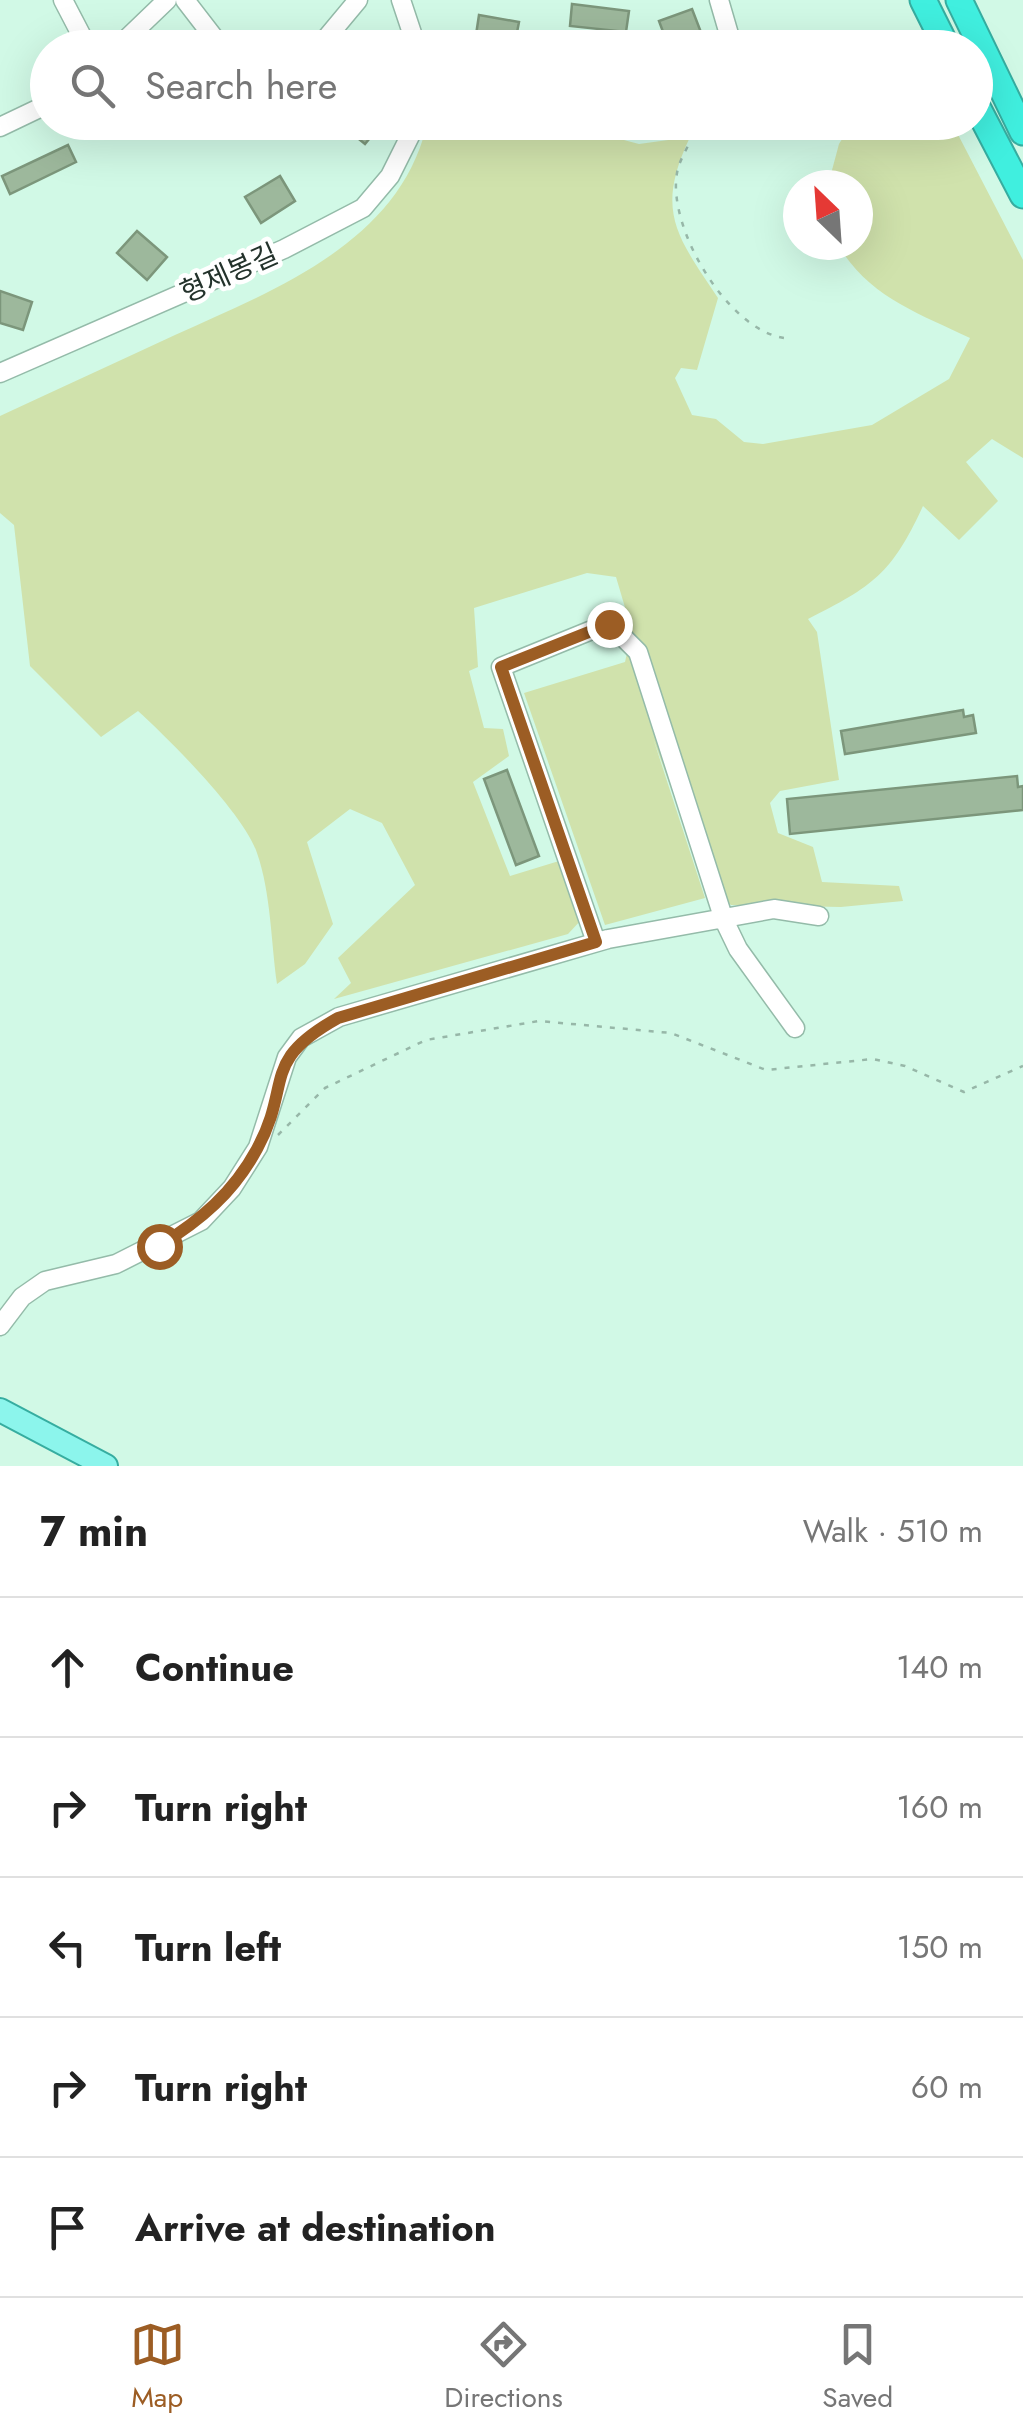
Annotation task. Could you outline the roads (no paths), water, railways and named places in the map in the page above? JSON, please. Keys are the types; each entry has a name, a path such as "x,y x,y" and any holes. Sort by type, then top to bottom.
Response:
{"highway":[{"path":"923,0 938,30"},
{"path":"959,0 974,30"},
{"path":"993,70 1023,132"},
{"path":"993,138 1023,195"}],"main road":[{"path":"0,1410 106,1466"}],"street":[{"path":"64,0 79,30"},
{"path":"136,30 167,0"},
{"path":"185,0 208,30"},
{"path":"333,30 358,0"},
{"path":"401,0 411,30"},
{"path":"719,0 728,30"},
{"path":"0,127 30,113"},
{"name":"형제봉길","path":"0,374 284,249 363,208 390,176 408,140"},
{"path":"596,942 501,667 609,624 638,652 724,920 738,950 795,1028"},
{"path":"0,1326 22,1297 46,1281 116,1264 201,1221 232,1188 258,1147 286,1057 301,1038 338,1018 596,942 774,909 819,916"}]}
